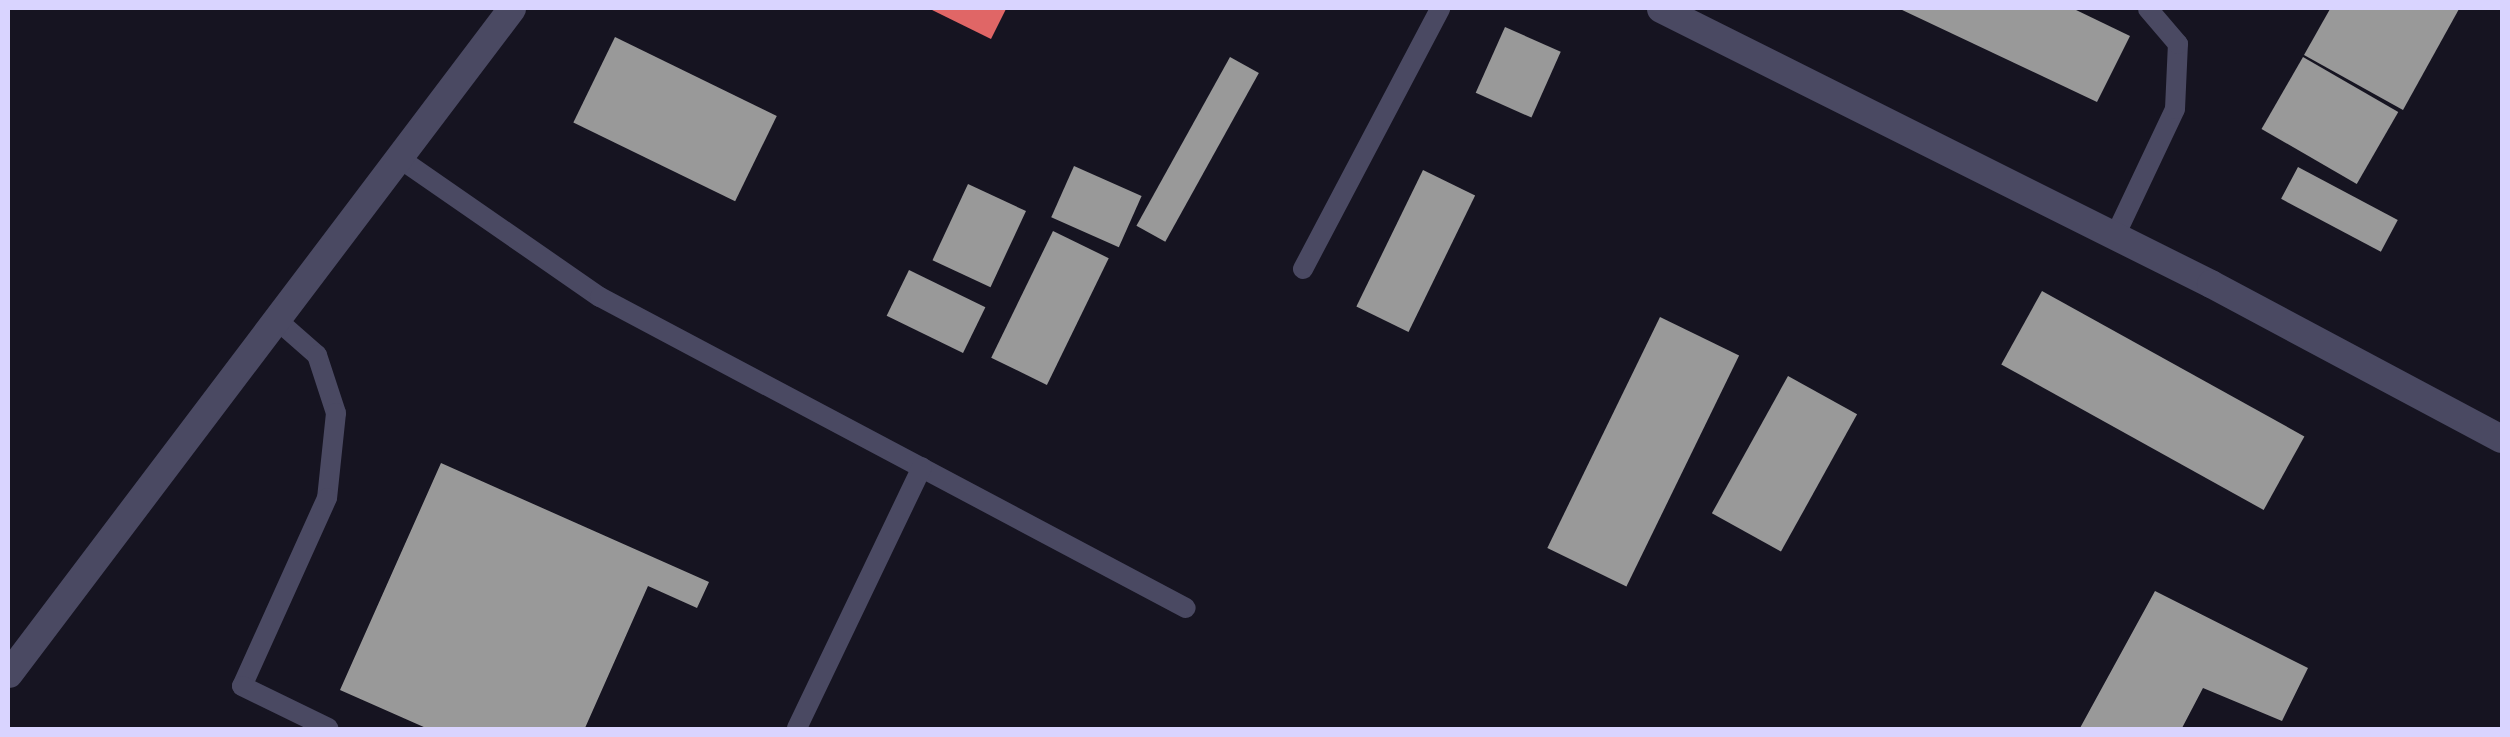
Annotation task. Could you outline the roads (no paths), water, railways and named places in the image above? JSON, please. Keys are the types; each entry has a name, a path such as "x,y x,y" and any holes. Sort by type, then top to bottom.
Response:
{"street":[{"path":"9,674 512,9"},
{"path":"1661,9 2115,236 2501,439"}],"lane":[{"path":"1303,269 1440,9"},
{"path":"2115,236 2175,109 2178,44 2148,9"},
{"path":"399,158 600,297 1186,608"},
{"path":"277,320 317,355 336,413 327,498 242,686 328,728"},
{"path":"797,728 922,468"}]}
